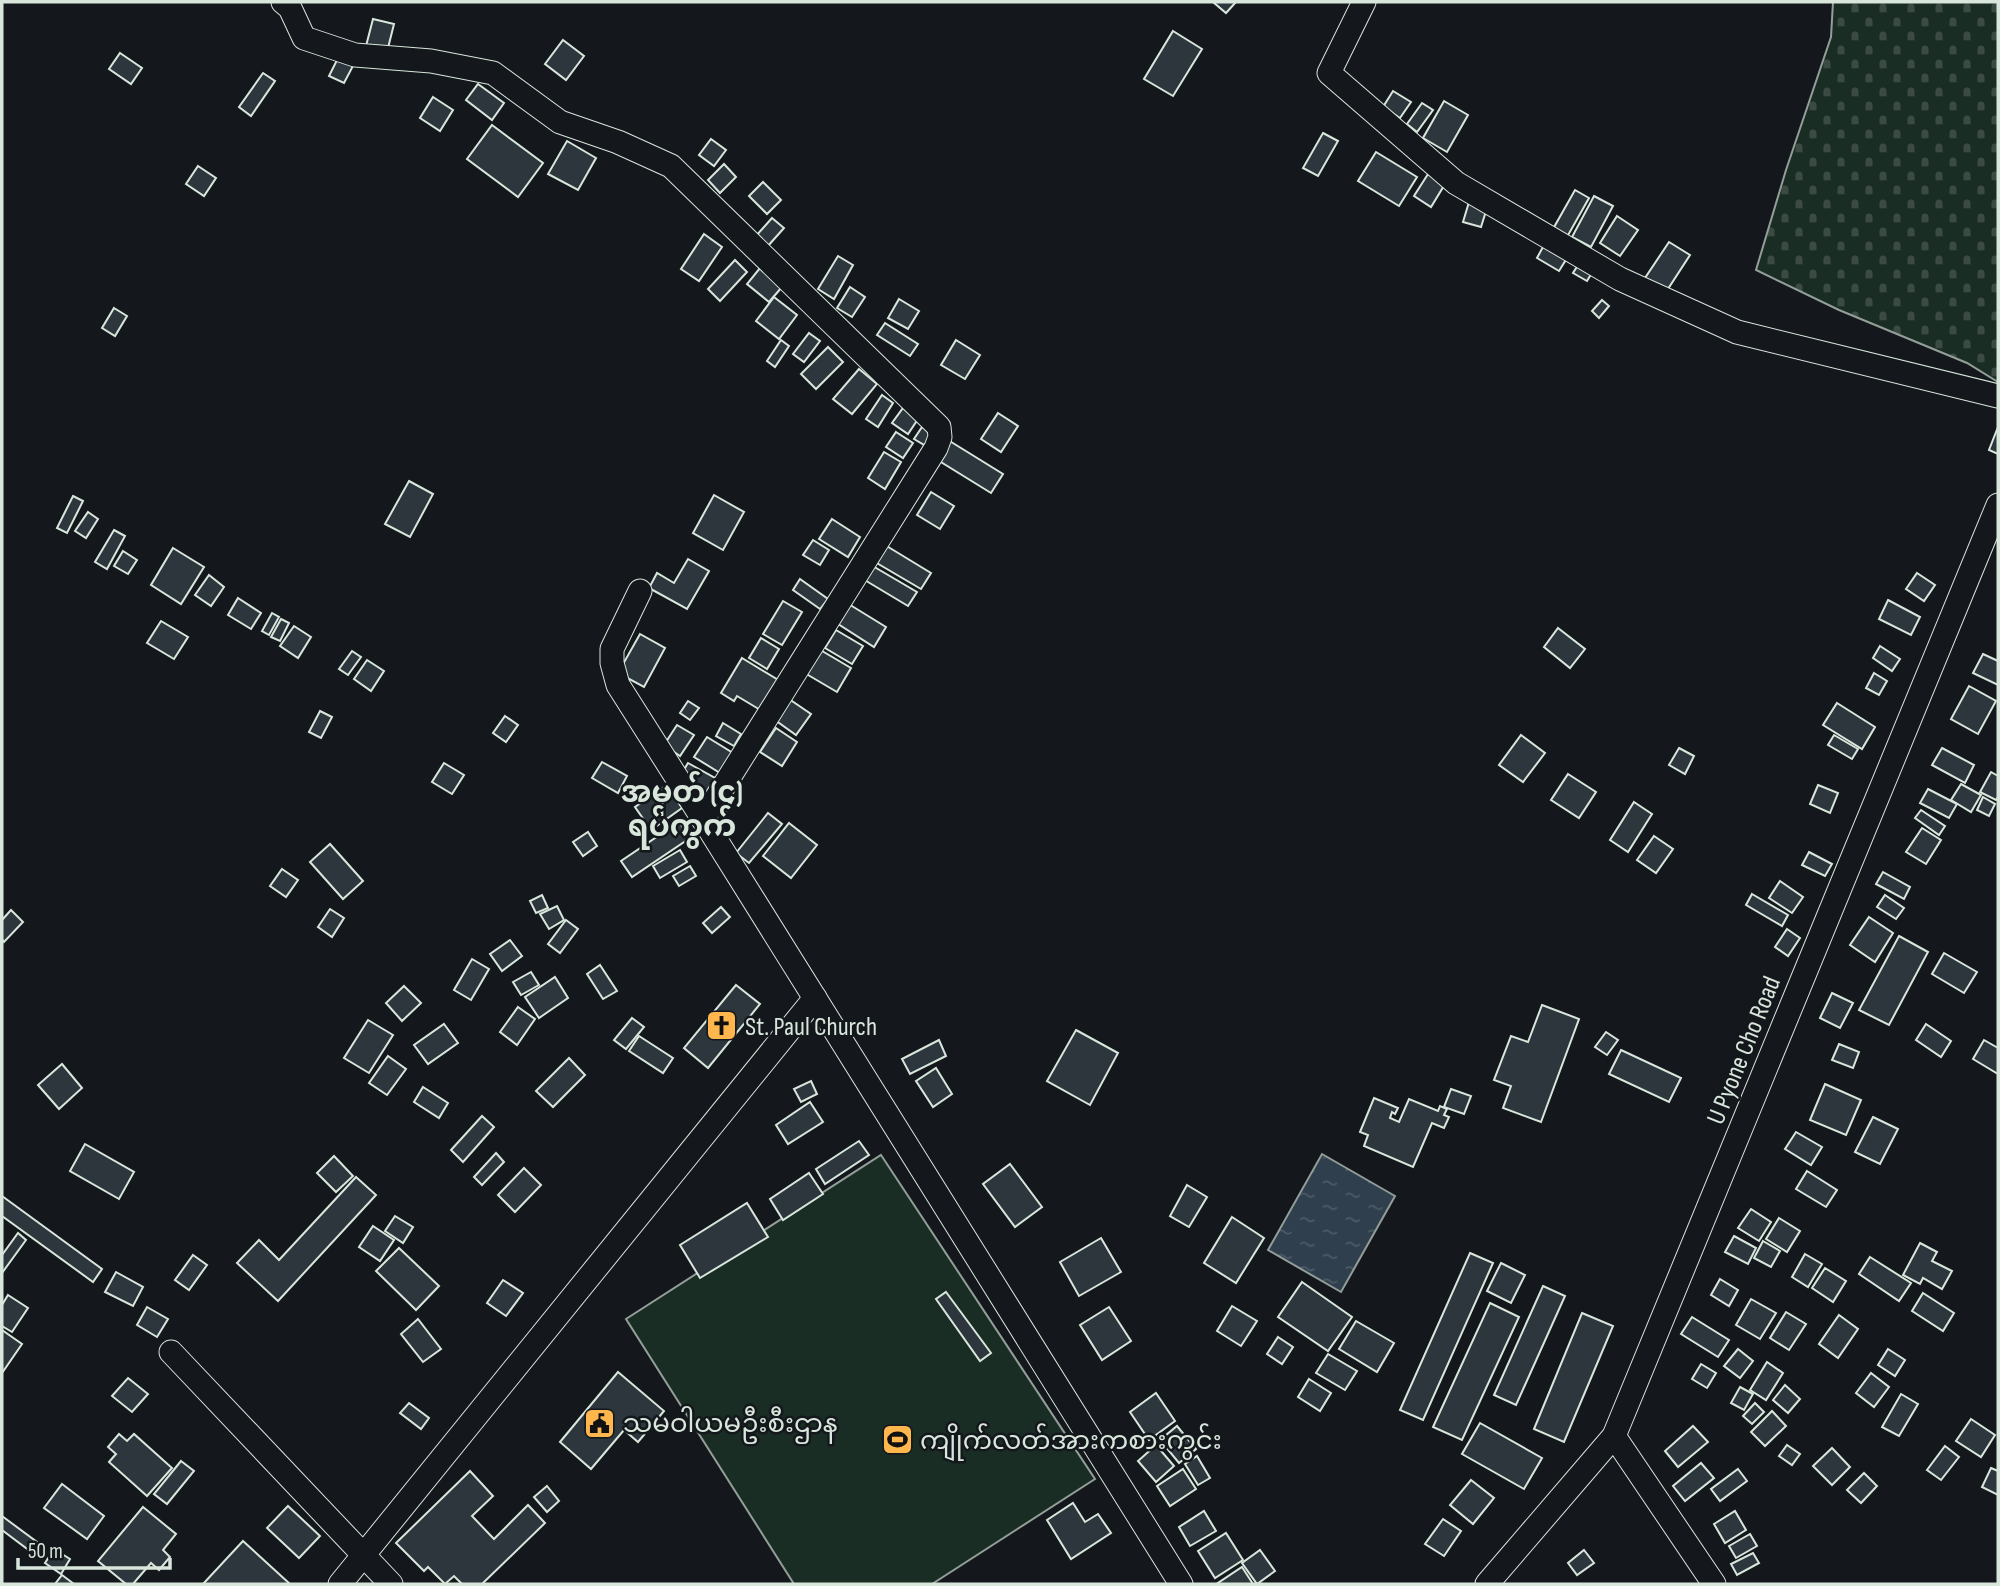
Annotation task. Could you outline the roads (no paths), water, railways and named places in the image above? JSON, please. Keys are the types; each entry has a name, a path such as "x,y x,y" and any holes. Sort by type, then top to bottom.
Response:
{"street":[{"path":"283,2 290,8 303,38 355,55 431,61 493,73 560,122 618,142 671,166 939,427 940,438 936,448 703,819"},
{"path":"1364,2 1329,73 1456,183 1620,279 1737,332 1998,396"},
{"name":"U Pyone Cho Road","path":"1487,1584 1614,1436 1998,505"},
{"path":"640,592 612,649 618,685 1181,1584"},
{"path":"340,1584 815,998"},
{"path":"171,1352 391,1584"},
{"path":"1614,1436 1714,1584"}],"water":[{"path":"1322,1154 1395,1196 1341,1292 1268,1250"}],"place":[{"name":"St. Paul Church","path":"722,1026"},
{"name":"သမဝါယမဦးစီးဌာန","path":"600,1423"},
{"name":"ကျိုက်လတ်အားကစားကွင်း","path":"897,1440"}],"district":[{"name":"အမှတ် (၄) ရပ်ကွက်","path":"682,809"}]}
